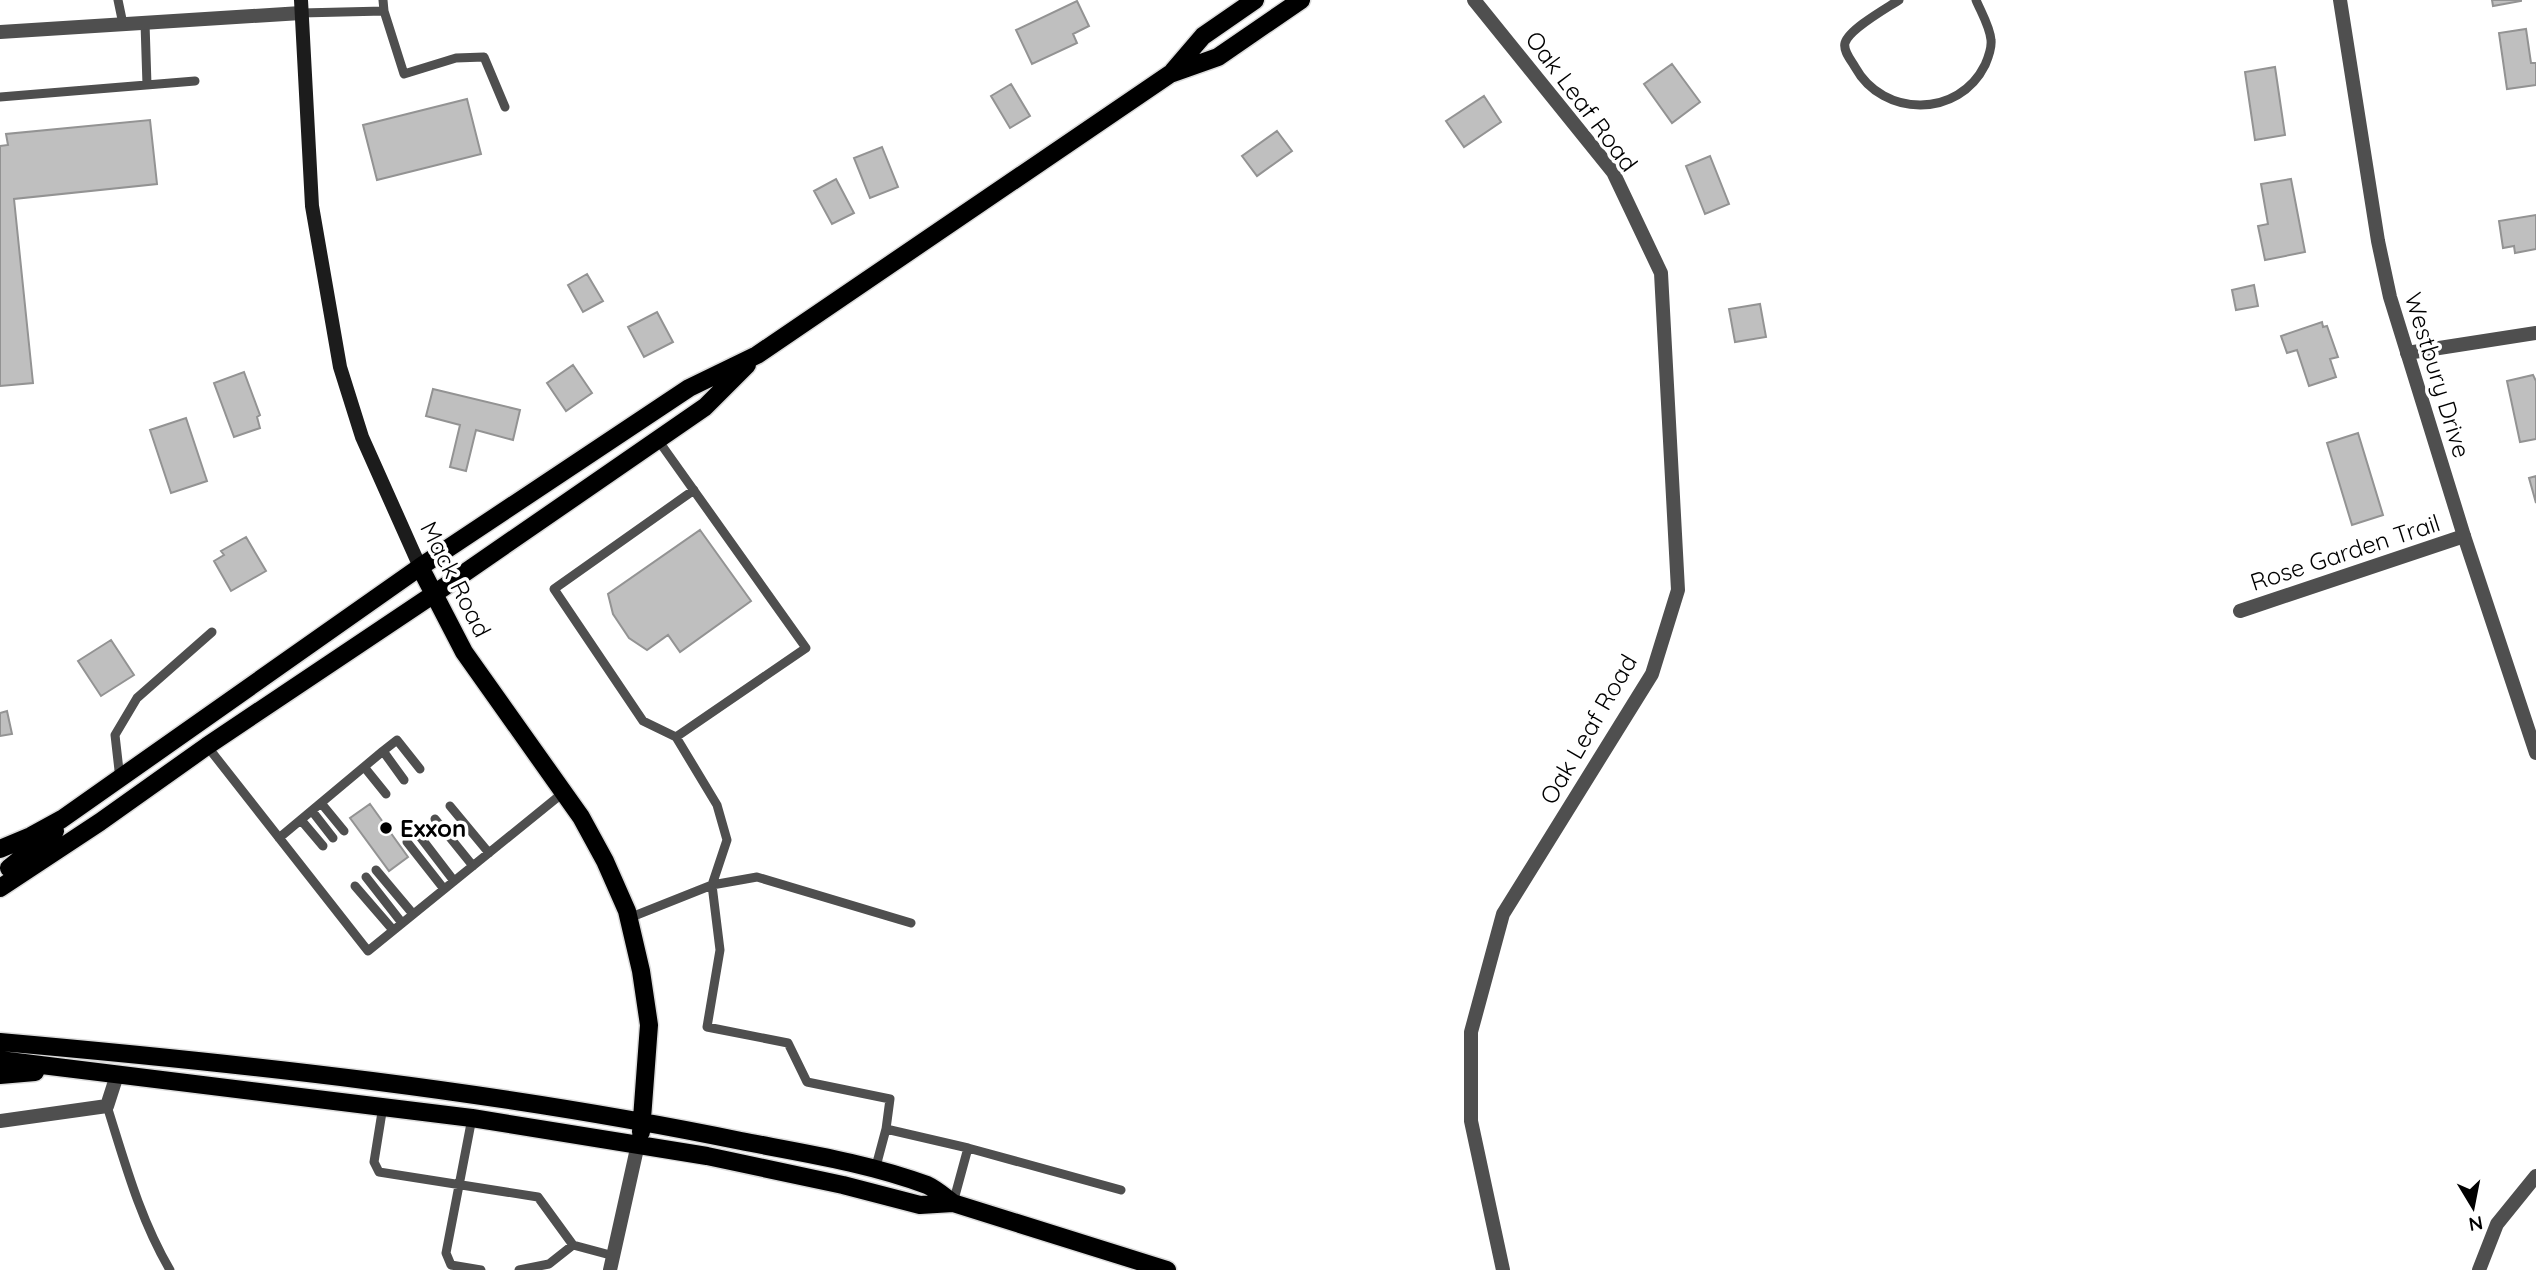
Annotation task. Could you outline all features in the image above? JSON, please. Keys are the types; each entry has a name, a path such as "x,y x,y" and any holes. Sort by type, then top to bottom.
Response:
{"main road":[{"path":"1170,74 1203,36 1255,0"},
{"path":"0,849 62,819 420,567 689,388 757,355 1170,74 1218,57 1301,0"},
{"name":"Mack Road","path":"301,6 312,206 340,368 362,438 420,567 464,652 564,792 605,861 629,918 649,1025 643,1121 638,1144"},
{"path":"0,888 705,407 757,355"},
{"path":"0,875 52,835 62,819"},
{"path":"0,1042 129,1053 359,1079 643,1121 875,1170 929,1186 953,1203 1167,1270"},
{"path":"0,1059 472,1118 638,1144 794,1175 920,1205 953,1203"},
{"path":"0,1075 68,1069"}],"street":[{"name":"Oak Leaf Road","path":"1474,0 1613,172 1661,273 1678,590 1651,674 1503,914 1471,1032 1471,1121 1503,1270"},
{"name":"Westbury Drive","path":"2340,0 2378,241 2390,297 2464,536 2536,753"},
{"path":"0,32 145,23 301,6"},
{"path":"2407,354 2536,333"},
{"name":"Rose Garden Trail","path":"2240,611 2464,536"},
{"path":"0,1121 107,1106 117,1075"},
{"path":"612,1263 638,1144"},
{"path":"2479,1270 2497,1224 2536,1176"}],"lane":[{"path":"118,0 123,24"},
{"path":"383,0 404,75 456,58 484,57 505,107"},
{"path":"1899,0 1852,32 1845,41 1845,50 1871,87 1888,100 1910,106 1930,104 1958,96 1980,74 1990,55 1991,40 1976,0"},
{"path":"301,6 384,11"},
{"path":"145,23 147,85"},
{"path":"0,97 195,80"},
{"path":"658,440 806,648 676,737"},
{"path":"694,490 554,589 643,721 676,737 717,805 727,840 712,885 720,950 707,1027 788,1043 807,1082 890,1099 886,1129 875,1170"},
{"path":"120,779 115,735 137,698 212,632"},
{"path":"279,838 397,740 420,769"},
{"path":"207,746 368,951 564,792"},
{"path":"383,751 404,780"},
{"path":"365,768 386,794"},
{"path":"321,803 344,831"},
{"path":"450,806 489,853"},
{"path":"312,811 333,838"},
{"path":"301,820 323,846"},
{"path":"435,820 473,866"},
{"path":"418,834 454,881"},
{"path":"407,842 444,889"},
{"path":"376,870 413,914"},
{"path":"366,877 402,923"},
{"path":"629,918 712,885 757,877 911,923"},
{"path":"355,886 393,930"},
{"path":"107,1106 135,1197 155,1244 170,1270"},
{"path":"383,1106 374,1162 379,1172 538,1197 573,1245 612,1263"},
{"path":"472,1118 446,1253 451,1265 481,1270"},
{"path":"886,1129 968,1148 1121,1190"},
{"path":"953,1203 968,1148"},
{"path":"519,1270 549,1264 573,1245"}],"building":[{"path":"2492,0 2521,0 2521,1 2493,6"},
{"path":"1077,1 1089,26 1073,34 1077,43 1032,64 1016,30"},
{"path":"2526,29 2531,63 2536,63 2536,85 2507,89 2499,33"},
{"path":"1672,64 1700,102 1672,123 1644,84"},
{"path":"2275,67 2285,135 2255,140 2245,72"},
{"path":"1011,84 1030,116 1010,128 991,96"},
{"path":"1484,96 1501,122 1464,147 1446,121"},
{"path":"467,99 481,154 377,180 363,125"},
{"path":"150,120 157,184 14,199 33,383 0,386 0,146 8,145 6,134"},
{"path":"1277,131 1292,151 1257,176 1242,156"},
{"path":"882,147 898,187 870,198 854,158"},
{"path":"1710,156 1729,204 1705,214 1686,166"},
{"path":"836,179 854,213 832,224 814,191"},
{"path":"2291,179 2305,252 2265,260 2258,226 2268,224 2261,184"},
{"path":"2536,215 2536,249 2515,253 2514,246 2503,248 2499,221"},
{"path":"587,274 603,301 583,312 568,285"},
{"path":"2254,285 2258,306 2236,310 2232,290"},
{"path":"1760,304 1766,337 1735,342 1729,309"},
{"path":"657,312 673,342 644,357 628,327"},
{"path":"2322,322 2323,327 2327,326 2338,357 2330,359 2336,377 2309,386 2297,350 2287,353 2281,336"},
{"path":"573,365 592,393 566,411 547,383"},
{"path":"244,372 260,415 257,417 260,428 234,437 214,383"},
{"path":"2533,375 2536,381 2536,439 2520,442 2507,381"},
{"path":"433,389 520,410 513,440 476,430 466,471 450,467 460,425 426,416"},
{"path":"186,418 207,481 171,493 150,430"},
{"path":"2358,433 2383,515 2352,525 2327,443"},
{"path":"2536,476 2536,503 2529,478"},
{"path":"700,530 751,601 680,652 668,635 647,650 629,638 613,614 608,594"},
{"path":"246,537 266,571 231,591 214,561 224,555 221,551"},
{"path":"111,640 134,675 101,696 78,661"},
{"path":"7,711 12,734 0,736 0,713"},
{"path":"370,804 408,857 389,871 350,818"}],"place":[{"name":"Exxon","path":"386,828"}]}
